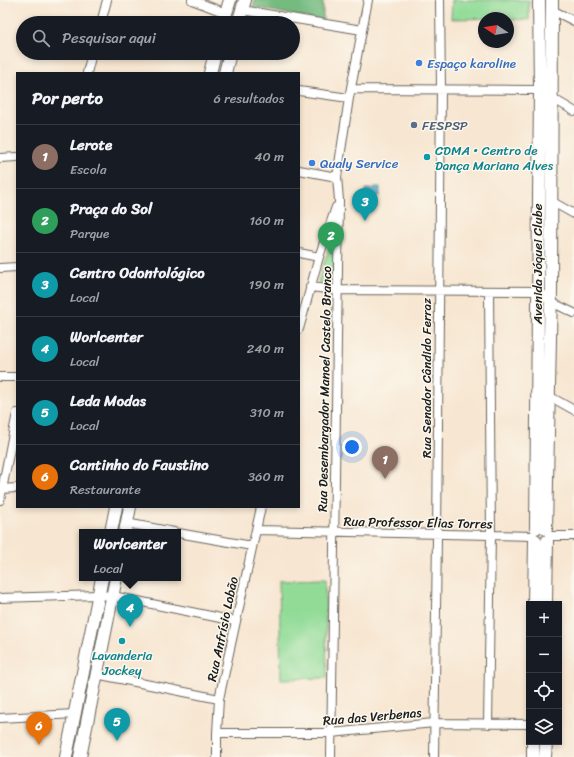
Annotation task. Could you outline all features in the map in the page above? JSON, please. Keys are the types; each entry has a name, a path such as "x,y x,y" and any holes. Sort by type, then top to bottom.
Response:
{"main road":[{"path":"226,16 230,0"},
{"name":"Avenida Jóquei Clube","path":"539,0 540,90 538,291 541,535 546,601"},
{"path":"240,16 243,5"},
{"name":"Avenida Jóquei Clube","path":"534,601 541,535 549,396 551,302 552,5"},
{"path":"210,72 213,60"},
{"path":"225,72 228,60"},
{"path":"112,529 116,508"},
{"path":"125,528 130,508"},
{"path":"66,757 101,581"},
{"path":"80,757 116,581"},
{"path":"533,745 533,757"},
{"path":"545,757 546,745"}],"street":[{"path":"103,16 107,0"},
{"path":"192,0 221,16"},
{"name":"Rua Desembargador Manoel Castelo Branco","path":"331,757 339,200 337,177 348,98 368,0"},
{"name":"Rua Senador Cândido Ferraz","path":"434,757 441,89 440,0"},
{"path":"243,5 295,16"},
{"path":"552,5 574,21"},
{"path":"300,17 362,30"},
{"path":"87,72 90,60"},
{"path":"351,88 540,90 574,111"},
{"path":"300,91 348,98"},
{"path":"0,158 16,157"},
{"path":"300,170 337,177"},
{"path":"300,324 319,256 339,200"},
{"path":"551,201 574,214"},
{"path":"300,253 319,256"},
{"path":"0,268 16,267"},
{"path":"310,287 338,290 538,291 551,302 574,313"},
{"path":"488,724 491,535 489,291"},
{"path":"0,377 16,377"},
{"path":"549,396 574,410"},
{"path":"0,500 16,418"},
{"path":"1,489 16,488"},
{"name":"Rua Anfrísio Lobão","path":"217,757 219,699 261,508"},
{"path":"125,528 137,529"},
{"name":"Rua Professor Elias Torres","path":"256,530 574,536"},
{"path":"181,534 252,546"},
{"path":"0,598 99,595 113,596 235,621"},
{"path":"96,674 219,699"},
{"path":"0,718 75,714"},
{"name":"Rua das Verbenas","path":"217,734 331,733 434,723 526,724"}],"green space":[{"path":"255,0 323,0 323,21 300,16 253,7"},
{"path":"452,0 529,0 529,20 514,19 514,12 478,12 478,19 451,19"},
{"path":"335,229 334,284 318,282"},
{"path":"325,580 327,678 281,679 279,581"}],"water":[{"path":"374,187 380,187 380,196 366,196 366,189 374,189"}],"place":[{"name":"Espaço karoline","path":"419,63"},
{"name":"FESPSP","path":"414,125"},
{"name":"CDMA • Centro de Dança Mariana Alves","path":"427,157"},
{"name":"Qualy Service","path":"312,163"},
{"name":"Centro Odontológico","path":"365,221"},
{"name":"Praça do Sol","path":"331,255"},
{"name":"Lerote","path":"385,479"},
{"name":"Worlcenter","path":"130,627"},
{"name":"Lavanderia Jockey","path":"122,641"},
{"name":"Leda Modas","path":"117,741"},
{"name":"Cantinho do Faustino","path":"39,745"}]}
